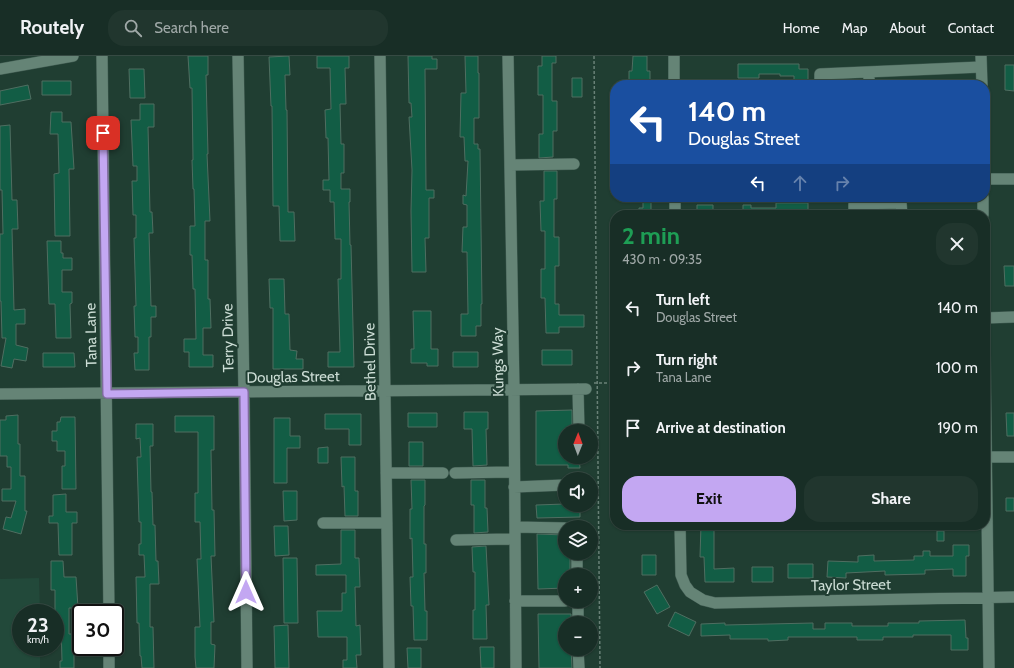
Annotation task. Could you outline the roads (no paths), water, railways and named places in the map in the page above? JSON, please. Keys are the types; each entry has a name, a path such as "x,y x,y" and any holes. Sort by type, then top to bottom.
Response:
{"street":[{"path":"0,69 73,56"},
{"name":"Tana Lane","path":"102,56 109,604"},
{"name":"Terry Drive","path":"238,56 247,668"},
{"name":"Bethel Drive","path":"380,56 389,668"},
{"name":"Kungs Way","path":"508,56 514,389 516,668"},
{"path":"674,56 674,80"},
{"path":"820,80 820,74 869,72 981,62 982,80"},
{"path":"869,72 869,80"},
{"path":"510,165 574,164"},
{"path":"990,179 1014,179"},
{"path":"854,210 854,204 901,203 902,210"},
{"path":"990,318 1014,317"},
{"name":"Douglas Street","path":"0,394 582,389 580,424"},
{"path":"990,457 1014,457"},
{"path":"455,473 514,472"},
{"path":"386,473 443,473"},
{"path":"514,487 558,486"},
{"path":"323,523 387,523"},
{"path":"515,527 558,528"},
{"name":"Taylor Street","path":"680,530 681,575 685,585 690,592 703,600 715,603 1014,597"},
{"path":"987,530 989,668"},
{"path":"456,540 515,539"},
{"path":"515,601 558,601"},
{"path":"109,656 109,668"},
{"path":"578,656 579,668"}]}
